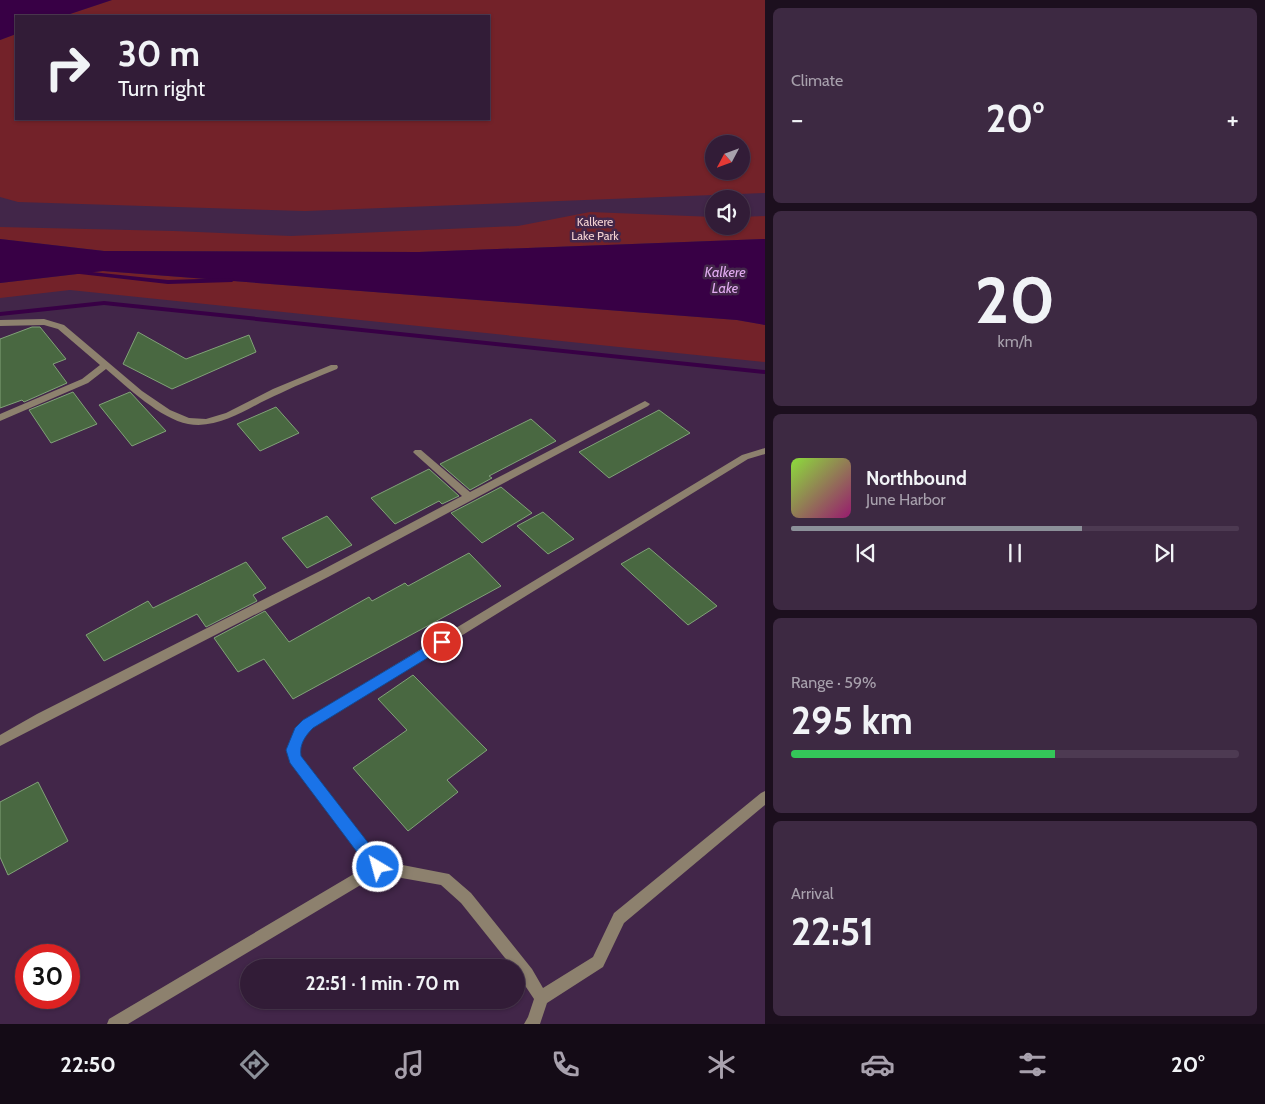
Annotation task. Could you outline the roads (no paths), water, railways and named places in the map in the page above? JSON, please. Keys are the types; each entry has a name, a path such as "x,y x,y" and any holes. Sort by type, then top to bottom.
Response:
{"street":[{"path":"0,323 44,322 60,327 139,393 167,412 188,421 206,422 229,415 276,391 334,367"},
{"path":"0,418 85,382 106,365"},
{"path":"0,741 41,718 326,573 645,404"},
{"path":"378,867 295,759 293,750 295,741 308,724 746,458 765,451"},
{"path":"418,452 469,497"},
{"path":"531,1024 534,1021 541,998 598,962 619,918 765,797"},
{"path":"114,1024 378,867 444,879 466,898 527,974 541,998"}],"water":[{"path":"0,0 112,0 67,15 15,15 15,34 0,40"},
{"name":"Kalkere Lake","path":"0,239 104,251 419,252 765,239 765,325 737,320 103,271 0,283"}],"waterway":[{"path":"73,272 168,282 232,280"},
{"path":"0,314 104,303 765,372"}],"park label":[{"name":"Kalkere Lake Park","path":"595,229"}]}
